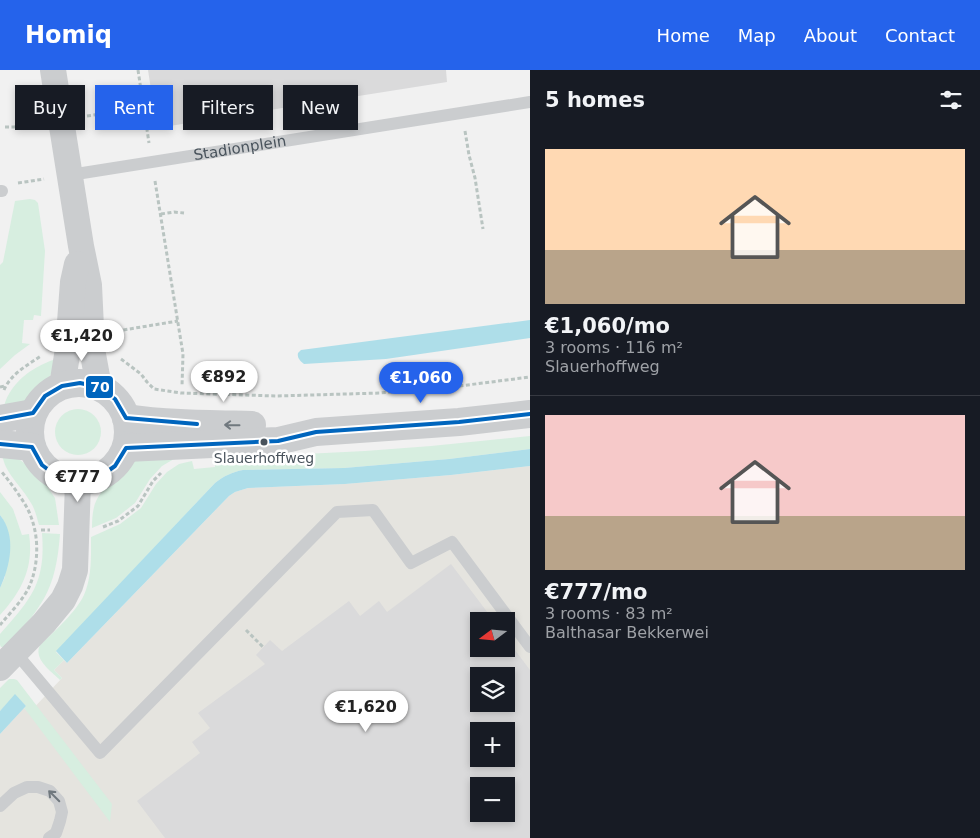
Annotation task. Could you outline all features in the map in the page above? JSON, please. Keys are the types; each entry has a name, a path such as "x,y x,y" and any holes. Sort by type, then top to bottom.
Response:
{"main road":[{"path":"80,383 99,387 115,400 126,418 128,433 126,448 115,466 98,478 78,482 58,477 42,465 32,447 29,430 34,413 45,396 62,386 80,383"},
{"path":"0,419 34,413"},
{"path":"126,418 180,423 276,426 316,432 352,431 530,414"},
{"path":"126,448 278,441 316,432"},
{"path":"0,444 32,447"}],"street":[{"path":"53,70 59,177 81,246 89,284 92,349 99,387"},
{"path":"62,386 68,349 73,282 81,246"},
{"path":"8,660 44,623 63,600 70,586 75,570 78,482"}],"lane":[{"name":"Stadionplein","path":"59,177 530,102"},
{"path":"8,660 100,753 337,512 373,510 411,563 452,542 530,647"},
{"path":"0,806 14,793 27,787 38,787 50,791 59,801 62,812 56,833 49,838"}],"path":[{"path":"138,70 178,321 182,354 182,386"},
{"path":"462,113 483,229"},
{"path":"4,188 59,177"},
{"path":"161,214 174,212 184,214"},
{"path":"110,333 178,321"},
{"path":"0,387 5,386 19,372 44,354"},
{"path":"182,393 276,396 380,393 444,388 530,377"},
{"path":"0,468 26,507 37,540 36,566 30,586 0,625"}],"shaded area":[{"path":"530,466 530,838 0,838 0,734 24,708 29,713 62,678 54,670 64,660 67,663 235,492 248,488 345,484"}],"green space":[{"path":"30,199 38,203 45,251 41,316 34,315 33,320 24,320 22,343 30,344 0,369 0,265 3,262 15,201"},
{"path":"59,358 46,381 33,396 22,402 4,406 12,389 25,375 41,365"},
{"path":"74,409 82,409 91,413 97,419 101,432 97,445 91,451 82,455 74,455 65,451 59,445 55,436 55,428 59,419 65,413"},
{"path":"530,436 530,449 449,459 344,468 243,470 228,475 215,483 56,652 64,660 54,670 62,678 60,680 41,660 38,650 40,645 70,615 87,588 90,574 91,537 120,524 141,508 156,484 167,472 179,464 192,461 194,469 215,467 215,459 223,458 365,451"},
{"path":"2,452 16,457 31,468 46,485 55,498 59,525 39,525 27,496 9,472"},
{"path":"141,459 174,459 162,466 150,479 135,503 116,518 92,528 93,510 98,497 128,466"},
{"path":"0,492 13,509 22,535 29,534 30,557 25,578 20,588 0,615 0,588 5,577"},
{"path":"42,533 60,534 56,563 48,591 31,618 4,647 1,647 0,634 28,600 39,578 43,550"},
{"path":"9,679 17,680 112,804 110,822 24,708 26,706 15,695 0,711 0,688"}],"water":[{"path":"530,320 530,338 386,359 304,364 298,356 301,350"},
{"path":"530,449 530,466 345,484 248,488 235,492 67,663 56,651 215,483 232,473 243,470 344,468 449,459"},
{"path":"0,515 9,532 10,551 7,570 0,588"},
{"path":"15,694 26,706 0,734 0,711"}],"building":[{"path":"148,70 446,70 447,82 358,96 358,85 283,85 283,108 273,110 273,85 183,85 183,124 173,125 173,85 150,85"},
{"path":"451,564 487,612 470,612 470,658 515,658 515,650 530,670 530,838 165,838 137,801 200,753 192,742 210,728 198,713 265,664 256,655 270,640 282,651 349,601 360,616 379,601 387,612"}],"transit line":[{"name":"70","path":"0,419 33,413 45,396 62,386 80,383 99,387 115,399 126,418 197,424"},
{"name":"70","path":"0,444 32,447 42,465 58,477 78,482 98,478 115,466 126,448 278,441 316,432 459,422 530,414"}],"place":[{"name":"Slauerhoffweg","path":"264,442"}]}
